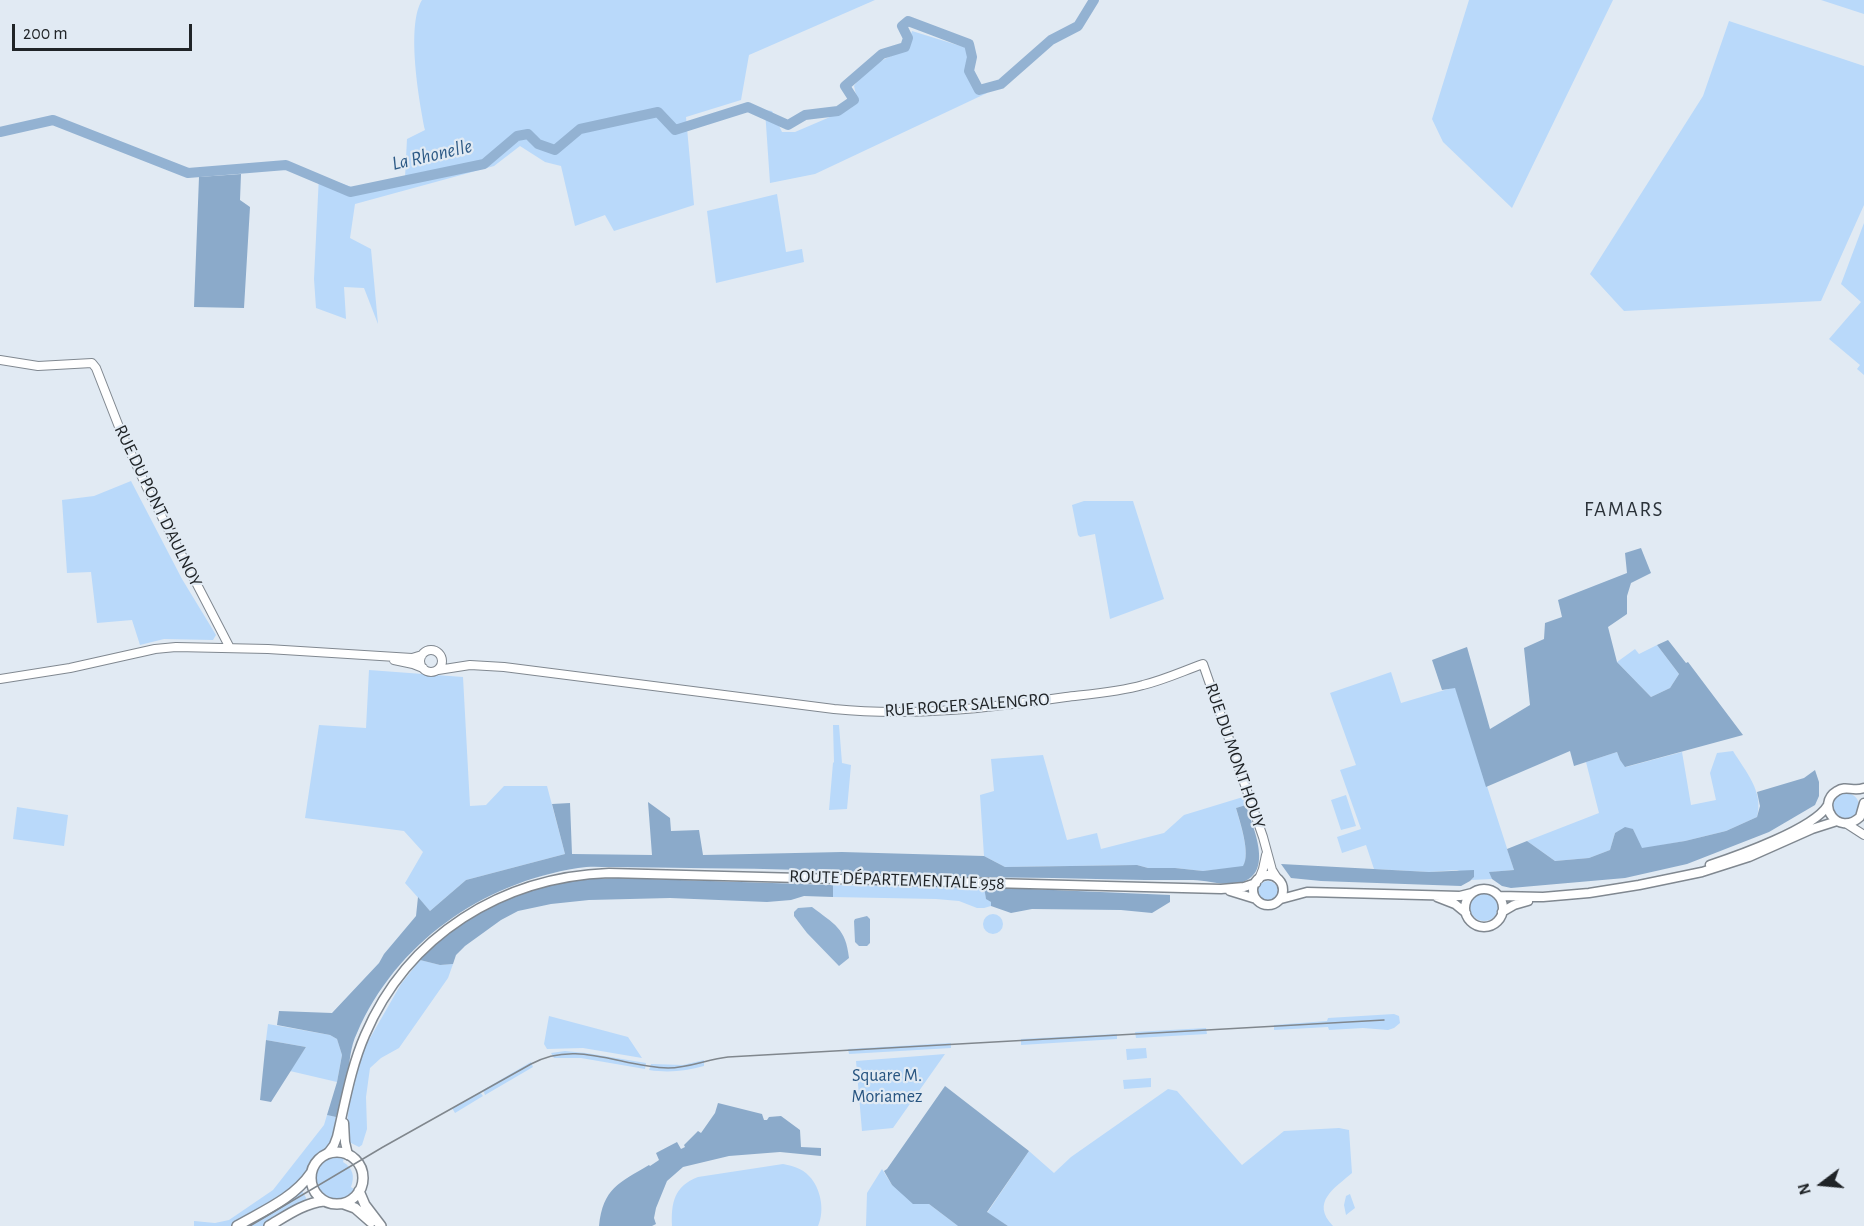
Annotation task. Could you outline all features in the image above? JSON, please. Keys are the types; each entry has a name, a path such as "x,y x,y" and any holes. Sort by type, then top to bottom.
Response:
{"main road":[{"path":"1671,879 1737,855 1780,836 1821,814 1837,790 1864,788"},
{"path":"1499,896 1543,897 1614,890 1725,866 1812,830 1856,821 1863,807 1860,795 1854,790"},
{"path":"1828,805 1831,815 1842,823"},
{"name":"ROUTE DÉPARTEMENTALE 958","path":"344,1109 354,1064 373,1018 394,984 423,950 453,924 489,902 531,885 573,876 609,873 1221,890 1256,898"},
{"path":"1307,892 1268,875 1257,881 1253,891 1261,904 1269,906 1281,899 1307,892 1460,896 1486,889 1499,896 1502,912"},
{"path":"1279,880 1283,891 1281,899"},
{"name":"ROUTE DÉPARTEMENTALE 958","path":"1221,890 1244,887 1257,881"},
{"path":"1466,913 1466,904 1473,893"},
{"path":"1431,895 1452,903 1466,913 1473,922 1485,926 1495,923 1502,912 1518,903 1543,897"},
{"path":"237,1226 288,1196 302,1185 317,1161 327,1153 336,1139 344,1109"},
{"path":"344,1109 345,1142 348,1155"},
{"path":"327,1153 338,1152 348,1155 357,1161 361,1169 363,1180 360,1191 344,1204"},
{"path":"311,1173 312,1187 324,1201 344,1204 361,1212 375,1226"},
{"path":"360,1191 365,1205 381,1226"},
{"path":"269,1226 309,1205 324,1201"}],"street":[{"name":"RUE DU PONT D'AULNOY","path":"0,360 38,366 92,363 100,375 124,437 149,492 230,648"},
{"path":"0,679 70,668 166,648 230,648 413,658 432,649 450,661 477,665"},
{"path":"422,655 420,663 424,669"},
{"path":"438,670 442,664 442,656"},
{"path":"378,657 413,664 431,672 477,665"},
{"name":"RUE ROGER SALENGRO","path":"477,665 857,711 906,713 999,706 1127,689 1152,683 1203,664"},
{"name":"RUE DU MONT HOUY","path":"1203,664 1272,870 1279,880"},
{"path":"1863,807 1864,825"},
{"path":"1842,823 1864,835"},
{"name":"RUE DU MONT HOUY","path":"1257,881 1264,867 1266,848"}],"green space":[{"path":"422,0 875,0 749,55 741,100 686,117 694,205 614,231 605,215 575,226 561,166 545,162 520,146 494,166 355,204 350,238 371,249 378,324 364,288 344,287 346,319 316,308 314,279 319,175 354,188 405,178 407,139 425,130 417,83 414,45 417,12"},
{"path":"1469,0 1613,0 1512,208 1443,142 1432,119"},
{"path":"1821,0 1864,0 1864,14"},
{"path":"1729,21 1864,66 1864,205 1821,301 1624,311 1590,274 1703,96"},
{"path":"912,31 967,48 977,81 987,93 815,174 770,183 765,110 772,111 782,132 795,132 851,108 857,99 854,86 877,64 906,50"},
{"path":"777,194 786,252 802,249 804,262 716,283 707,211"},
{"path":"1864,223 1864,375 1857,369 1860,365 1829,339 1861,302 1841,284"},
{"path":"131,481 182,579 216,635 213,640 164,639 140,645 132,620 97,623 91,572 67,573 62,500 94,496"},
{"path":"1084,501 1133,501 1164,599 1110,619 1095,534 1080,537 1078,535 1072,505"},
{"path":"1657,645 1679,674 1670,688 1651,697 1617,662 1635,649 1639,654"},
{"path":"369,670 463,677 470,806 486,805 504,786 547,786 565,854 466,880 430,911 405,883 423,852 404,831 305,818 319,725 366,728"},
{"path":"1391,672 1401,703 1455,687 1514,870 1490,872 1492,879 1471,880 1474,877 1457,870 1429,872 1374,869 1366,845 1342,853 1337,837 1361,829 1340,770 1356,765 1330,693"},
{"path":"833,725 839,725 842,763 851,765 847,809 829,810 834,762"},
{"path":"1733,751 1756,791 1759,808 1757,817 1726,831 1641,849 1633,829 1615,833 1610,850 1589,858 1555,861 1527,841 1599,813 1586,762 1617,752 1626,767 1682,752 1691,805 1716,800 1710,773 1717,753"},
{"path":"1043,755 1067,840 1097,833 1101,849 1164,833 1184,815 1243,797 1246,805 1236,808 1246,854 1243,867 1203,871 1148,868 1137,865 1005,867 984,856 980,795 994,791 991,759"},
{"path":"1846,793 1855,797 1859,806 1855,815 1846,819 1837,815 1833,806 1837,797"},
{"path":"1346,795 1356,826 1341,830 1331,800"},
{"path":"17,807 68,815 64,846 13,839"},
{"path":"1264,881 1272,881 1278,887 1278,895 1272,901 1264,901 1258,895 1258,887"},
{"path":"833,885 984,887 986,898 991,902 991,906 977,908 959,901 936,899 833,897"},
{"path":"1484,893 1494,897 1498,907 1494,917 1484,921 1474,917 1470,907 1474,897"},
{"path":"993,914 1000,917 1003,924 1000,931 993,934 986,931 983,924 986,917"},
{"path":"420,960 440,965 453,964 448,978 399,1048 381,1058 370,1068 366,1097 367,1129 362,1145 359,1147 349,1142 347,1123 351,1090 362,1052 401,984"},
{"path":"1394,1014 1399,1016 1400,1023 1388,1030 1363,1028 1329,1030 1328,1027 1274,1030 1274,1025 1327,1021 1328,1018"},
{"path":"549,1016 628,1037 642,1058 583,1048 547,1049 544,1044"},
{"path":"268,1024 330,1035 337,1039 342,1055 337,1082 290,1071 306,1047 266,1040"},
{"path":"1206,1028 1207,1034 1136,1038 1135,1032"},
{"path":"1117,1034 1117,1039 1021,1045 1021,1039"},
{"path":"951,1043 951,1048 849,1054 848,1049"},
{"path":"1146,1048 1147,1058 1127,1060 1126,1049"},
{"path":"565,1051 646,1063 645,1069 581,1058 554,1058 551,1053"},
{"name":"Square M. Moriamez","path":"945,1054 893,1128 862,1131 856,1061"},
{"path":"704,1060 704,1066 691,1069 649,1070 651,1064 683,1065"},
{"path":"531,1062 533,1067 485,1095 483,1090"},
{"path":"1151,1078 1151,1087 1124,1089 1123,1080"},
{"path":"1168,1089 1177,1091 1242,1165 1284,1131 1339,1128 1349,1130 1352,1173 1332,1190 1324,1203 1324,1210 1333,1226 1008,1226 987,1213 1029,1151 1054,1173 1071,1157"},
{"path":"480,1092 483,1096 455,1113 452,1108"},
{"path":"327,1115 336,1117 331,1145 312,1159 305,1178 294,1188 233,1226 194,1226 194,1221 215,1223 229,1220 273,1190 324,1125"},
{"path":"335,1156 344,1158 343,1162 351,1170 353,1176 351,1187 355,1190 344,1198 332,1199 322,1193 315,1181 319,1164"},
{"path":"783,1164 803,1171 813,1181 821,1200 818,1226 672,1226 673,1203 679,1190 690,1181 698,1177"},
{"path":"882,1169 892,1185 929,1204 958,1226 866,1226 867,1193"},
{"path":"301,1189 309,1203 266,1226 240,1226"},
{"path":"1350,1194 1355,1208 1346,1215 1344,1205 1346,1196"}],"shaded area":[{"path":"241,174 240,200 250,207 244,308 194,307 199,177"},
{"path":"1641,548 1651,573 1631,583 1627,596 1627,614 1608,627 1617,662 1651,697 1670,688 1679,674 1657,645 1668,640 1686,663 1688,662 1743,735 1625,767 1617,752 1574,766 1570,751 1486,787 1455,688 1442,690 1432,660 1467,647 1490,729 1530,705 1524,648 1544,639 1545,623 1562,617 1558,600 1627,573 1625,553"},
{"path":"1815,770 1819,782 1819,796 1815,805 1769,832 1687,864 1625,878 1511,888 1502,886 1492,879 1489,872 1514,870 1507,849 1527,841 1555,861 1589,858 1610,850 1615,833 1625,827 1633,829 1642,848 1726,831 1757,817 1760,806 1757,792 1804,778"},
{"path":"648,802 670,818 671,831 699,830 703,855 842,852 984,856 1005,867 1137,865 1148,868 1203,871 1243,866 1246,854 1236,808 1246,805 1256,834 1259,856 1254,874 1247,880 1234,884 1193,880 946,877 802,870 598,867 578,868 543,876 508,887 446,922 394,971 374,1001 355,1038 336,1117 327,1115 342,1055 337,1039 330,1035 277,1025 279,1011 332,1013 379,963 416,916 418,897 430,911 466,880 565,854 552,804 570,803 572,854 652,855"},
{"path":"1281,864 1429,872 1474,870 1474,877 1461,886 1321,881 1291,878"},
{"path":"618,878 833,885 833,897 804,896 791,900 767,902 670,898 589,900 551,904 518,911 501,920 465,946 456,955 453,964 440,965 420,960 448,933 465,921 521,893 565,881"},
{"path":"984,887 1170,895 1170,902 1152,913 1121,910 1032,909 1011,913 991,906 991,902 986,899"},
{"path":"812,907 842,933 849,958 839,966 794,916 798,908"},
{"path":"867,916 870,919 870,943 867,946 859,946 855,942 854,921"},
{"path":"266,1040 306,1047 271,1102 260,1100"},
{"path":"945,1086 1029,1151 987,1212 1008,1226 958,1226 929,1204 913,1204 892,1185 884,1171"},
{"path":"718,1103 762,1114 764,1120 781,1116 800,1130 801,1147 821,1148 821,1156 780,1152 729,1156 683,1167 667,1181 656,1208 654,1218 656,1224 652,1226 599,1226 604,1203 614,1188 659,1160 656,1153 677,1142 681,1149 685,1147 684,1145 698,1131 701,1133 715,1113"}],"waterway":[{"name":"La Rhonelle","path":"0,132 53,120 188,173 286,165 350,192 484,164 517,136 528,134 538,144 555,150 580,129 658,112 675,130 748,107 788,125 805,115 838,111 854,100 845,86 882,54 905,47 908,38 902,26 908,21 969,44 972,57 969,71 979,90 1001,84 1051,40 1078,26 1094,0"}],"tram line":[{"path":"250,1226 383,1147 531,1064 548,1057 582,1054 650,1067 668,1068 728,1057 1384,1020"}],"district":[{"name":"FAMARS","path":"1624,510"}]}
